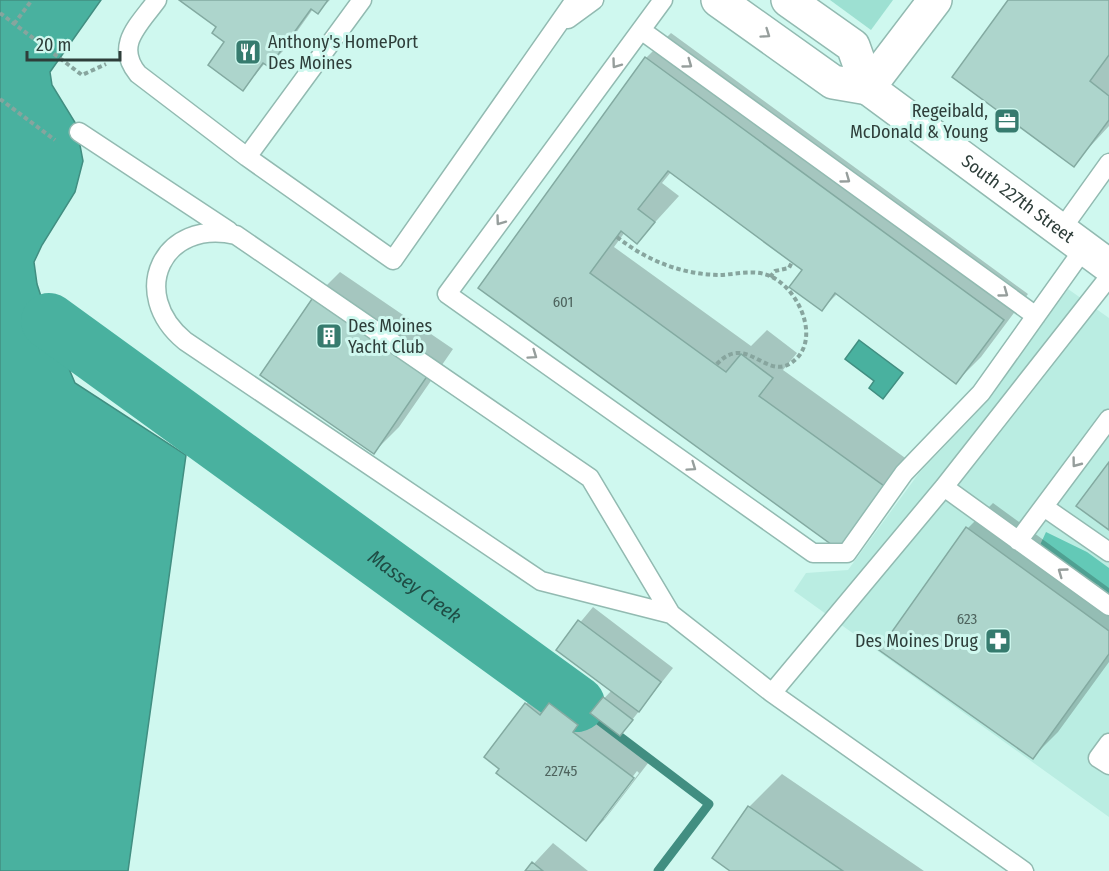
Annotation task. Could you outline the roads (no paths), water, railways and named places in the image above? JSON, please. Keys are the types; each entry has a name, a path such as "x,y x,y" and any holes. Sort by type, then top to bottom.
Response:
{"street":[{"name":"South 227th Street","path":"718,0 833,82 868,88 1085,248"},
{"path":"788,0 853,46 868,88"},
{"path":"868,88 935,0"}],"lane":[{"path":"157,0 129,40 126,55 130,64 143,79 247,157 393,260 574,0"},
{"path":"247,157 362,0"},
{"path":"554,29 594,0"},
{"path":"663,0 447,294 813,553 847,553 904,473 981,393 1085,248 1109,163"},
{"path":"641,30 1036,316"},
{"path":"79,132 236,235 590,478 671,614 772,693 1024,871"},
{"path":"236,235 217,231 198,233 180,242 166,255 158,273 155,293 159,312 170,328 541,581 671,614"},
{"path":"772,693 944,487 1109,277"},
{"path":"1018,541 1109,419"},
{"path":"944,487 1109,606"},
{"path":"1044,507 1109,552"},
{"path":"1109,743 1098,758 1109,765"}],"waterway":[{"name":"Massey Creek","path":"49,321 577,704"},
{"name":"Massey Creek","path":"577,704 709,804 658,871"}],"place":[{"name":"Anthony's HomePort Des Moines","path":"248,52"},
{"name":"Regeibald, McDonald & Young","path":"1007,121"},
{"name":"Des Moines Yacht Club","path":"329,336"},
{"name":"Des Moines Drug","path":"998,641"}]}
